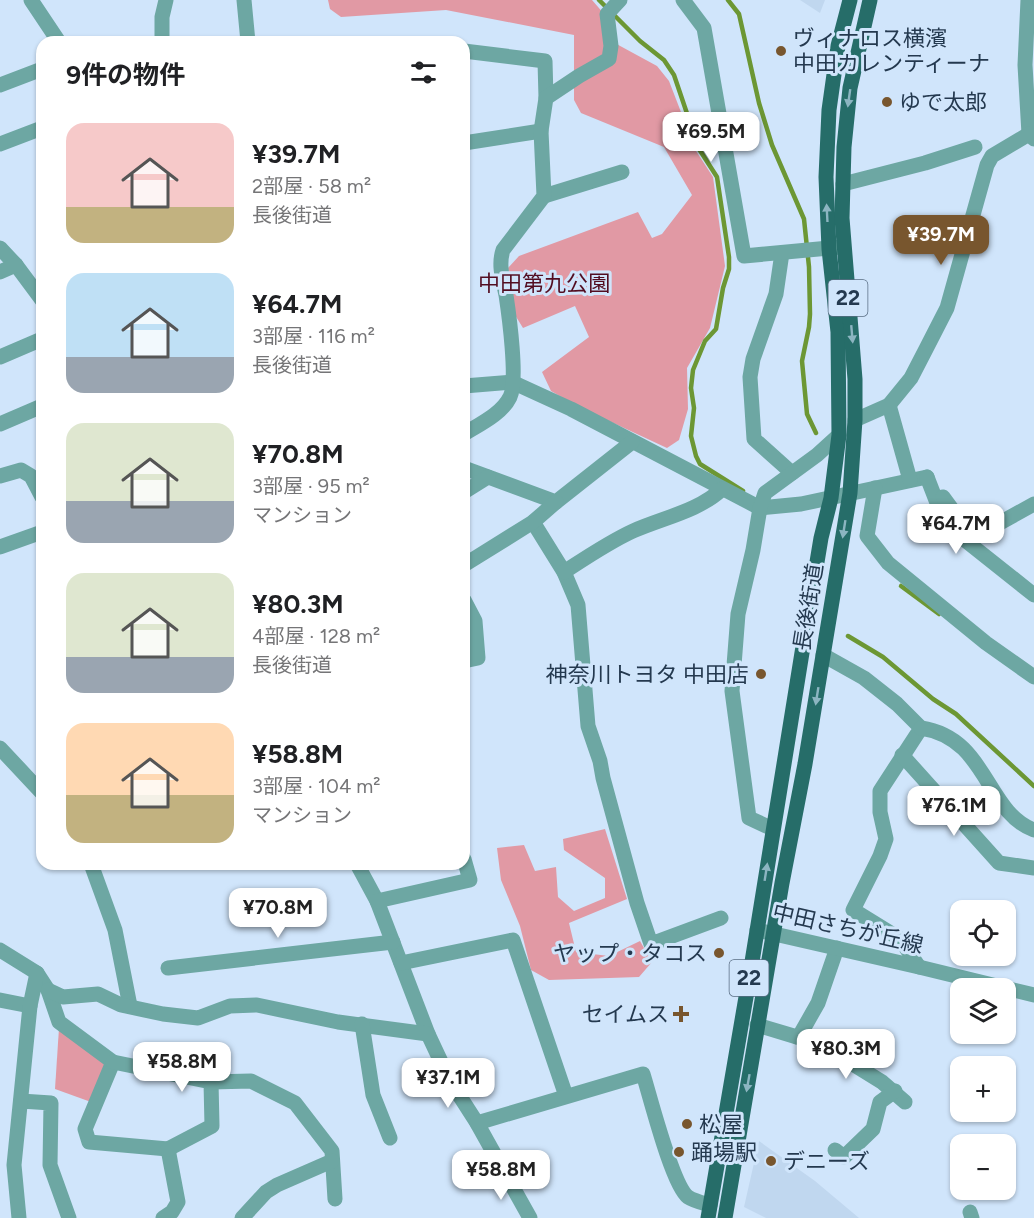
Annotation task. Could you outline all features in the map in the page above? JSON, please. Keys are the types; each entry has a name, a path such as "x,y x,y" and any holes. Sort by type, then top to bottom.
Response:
{"main road":[{"name":"長後街道","path":"773,829 821,538 831,498 839,435 838,332 826,177 829,110 838,46 850,0"},
{"name":"長後街道","path":"725,1218 850,493 855,379 830,248 843,184 850,88 870,0"},
{"name":"22","path":"709,1212 773,829"}],"street":[{"path":"30,0 55,36"},
{"path":"162,36 162,17 166,0"},
{"path":"244,0 247,36"},
{"path":"683,0 704,28 744,256 830,248"},
{"path":"855,420 889,405 911,378 947,308 987,165 992,156 1031,136 1025,65 1028,0"},
{"path":"546,98 609,59 613,7"},
{"path":"470,52 545,61 546,98 541,131 544,196"},
{"path":"0,85 36,71"},
{"path":"0,144 36,130"},
{"path":"470,142 541,131"},
{"path":"843,184 925,163 975,147"},
{"path":"470,430 504,405 511,396 507,304 500,260 503,250 544,196 622,172"},
{"path":"0,248 36,290"},
{"path":"789,252 753,359 750,377 754,439 792,473"},
{"path":"0,272 16,265"},
{"path":"0,357 36,342"},
{"path":"470,386 512,382 571,409 760,508 801,504 927,477"},
{"path":"889,405 910,480"},
{"path":"0,424 36,409"},
{"path":"773,829 748,818 732,691 738,614 765,493 817,455 839,435"},
{"path":"470,561 533,522 632,442"},
{"path":"0,476 21,470 31,476 36,485"},
{"path":"470,470 556,502"},
{"path":"470,488 488,477"},
{"path":"927,477 969,531 978,535 1034,504"},
{"path":"927,477 939,508 956,533 1034,595"},
{"path":"874,488 867,536 888,562 986,643 1034,677"},
{"path":"564,572 596,550 633,531 712,499 722,489"},
{"path":"533,522 564,572 578,605 588,726 600,761 637,903 651,944 721,918"},
{"path":"0,547 36,534"},
{"path":"470,611 475,621 478,658 470,660"},
{"path":"823,655 864,678 897,704 921,728 929,729 956,742 976,762 1012,816 1034,830"},
{"path":"919,967 900,939 854,910 886,839 880,812 880,791 921,728"},
{"path":"0,748 36,787"},
{"path":"902,755 999,863 1034,868"},
{"path":"93,870 115,930 130,1006"},
{"path":"362,870 377,901 428,1034 450,1081 477,1123 530,1218"},
{"path":"377,901 470,880 467,870"},
{"name":"中田さちが丘線","path":"757,930 1034,995"},
{"path":"401,963 513,940 566,1096"},
{"path":"168,968 393,942"},
{"path":"797,1036 818,1003 837,948"},
{"path":"0,950 37,973 48,990 59,1022 113,1062 211,1082 251,1081 295,1103 332,1151 336,1199"},
{"path":"19,1218 14,1165 30,1006 37,973"},
{"path":"48,990 63,997 98,994 121,1005 163,1014 198,1018 230,1006 257,1005 338,1022 428,1034"},
{"path":"0,1000 30,1006"},
{"path":"362,1024 374,1095 390,1138"},
{"path":"758,1025 811,1038 900,1096 880,1102 873,1129 844,1157 834,1150"},
{"path":"113,1062 85,1130 89,1142 168,1149 212,1126 211,1082"},
{"path":"477,1123 643,1074 666,1153 681,1187 687,1197 709,1212"},
{"path":"21,1101 51,1103 50,1165 69,1218"},
{"path":"163,1218 172,1212 178,1202 168,1149"},
{"path":"242,1218 266,1192 276,1185 332,1161"}],"shaded area":[{"path":"800,0 825,0 820,13"},
{"name":"デニーズ","path":"759,1141 815,1181 859,1218 766,1218 744,1207"}],"green space":[{"name":"中田第九公園","path":"328,0 592,0 605,15 611,41 657,66 669,81 696,151 713,177 725,266 710,328 687,368 688,409 679,440 667,448 579,407 551,391 542,372 589,337 575,306 523,328 515,315 508,268 519,256 638,212 652,238 662,234 692,195 664,147 581,113 574,100 574,35 446,10 341,17 330,9"},
{"path":"605,829 627,899 569,923 576,952 609,956 640,941 652,962 639,977 549,980 531,970 520,926 501,880 497,848 524,845 535,871 556,867 558,897 574,911 605,898 605,878 564,850 563,839"},
{"path":"59,1028 107,1064 91,1102 55,1089"}],"waterway":[{"path":"599,0 640,41 664,60 674,75 699,149 717,177 729,269 723,288 716,329 705,341 693,370 691,388 694,408 691,436 700,464 743,491"},
{"path":"728,0 739,14 759,103 772,145 804,219 809,267 810,314 802,361 807,414 816,433"},
{"path":"901,586 939,614"},
{"path":"848,636 883,657 933,699 956,714 1034,786"}],"place":[{"name":"ヴィナロス横濱 中田カレンティーナ","path":"781,51"},
{"name":"ゆで太郎","path":"887,102"},
{"name":"神奈川トヨタ 中田店","path":"761,674"},
{"name":"ヤップ・タコス","path":"719,953"},
{"name":"セイムス","path":"681,1014"},
{"name":"松屋","path":"687,1124"},
{"name":"踊場駅","path":"679,1152"},
{"name":"デニーズ","path":"771,1161"}]}
